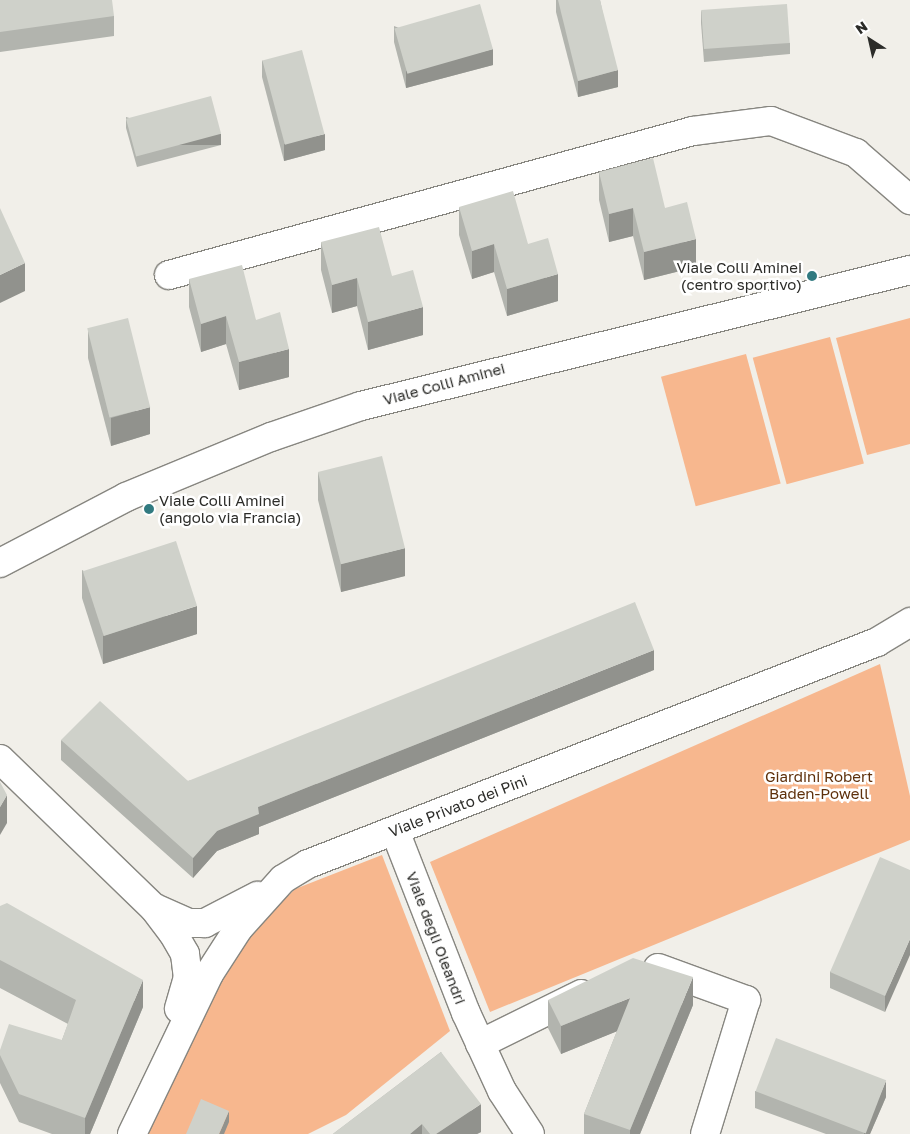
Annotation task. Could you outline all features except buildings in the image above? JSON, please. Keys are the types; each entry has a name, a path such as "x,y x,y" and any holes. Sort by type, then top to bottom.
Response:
{"street":[{"path":"169,276 693,131 771,120 856,153 910,200"},
{"name":"Viale Colli Aminei","path":"0,563 126,497 270,437 361,406 910,270"},
{"name":"Viale Privato dei Pini","path":"132,1134 172,1045 238,929 283,879 308,864 876,642 910,622"},
{"path":"0,759 154,908 185,954 188,977 172,1045"},
{"name":"Viale degli Oleandri","path":"395,831 480,1044 502,1091 530,1134"},
{"path":"154,908 189,923 204,923 230,913 283,879"},
{"path":"634,967 643,963 746,1000 705,1134"},
{"path":"480,1044 609,980"}],"green space":[{"path":"910,318 910,444 867,455 836,338"},
{"path":"830,337 864,464 787,484 753,358"},
{"path":"746,354 781,483 696,506 661,377"},
{"name":"Giardini Robert Baden-Powell","path":"880,664 910,796 910,840 490,1012 430,862"},
{"path":"382,855 450,1031 346,1115 308,1134 140,1134 234,949 295,889"}],"place":[{"name":"Viale Colli Aminei (centro sportivo)","path":"812,276"},
{"name":"Viale Colli Aminei (angolo via Francia)","path":"149,509"}]}
